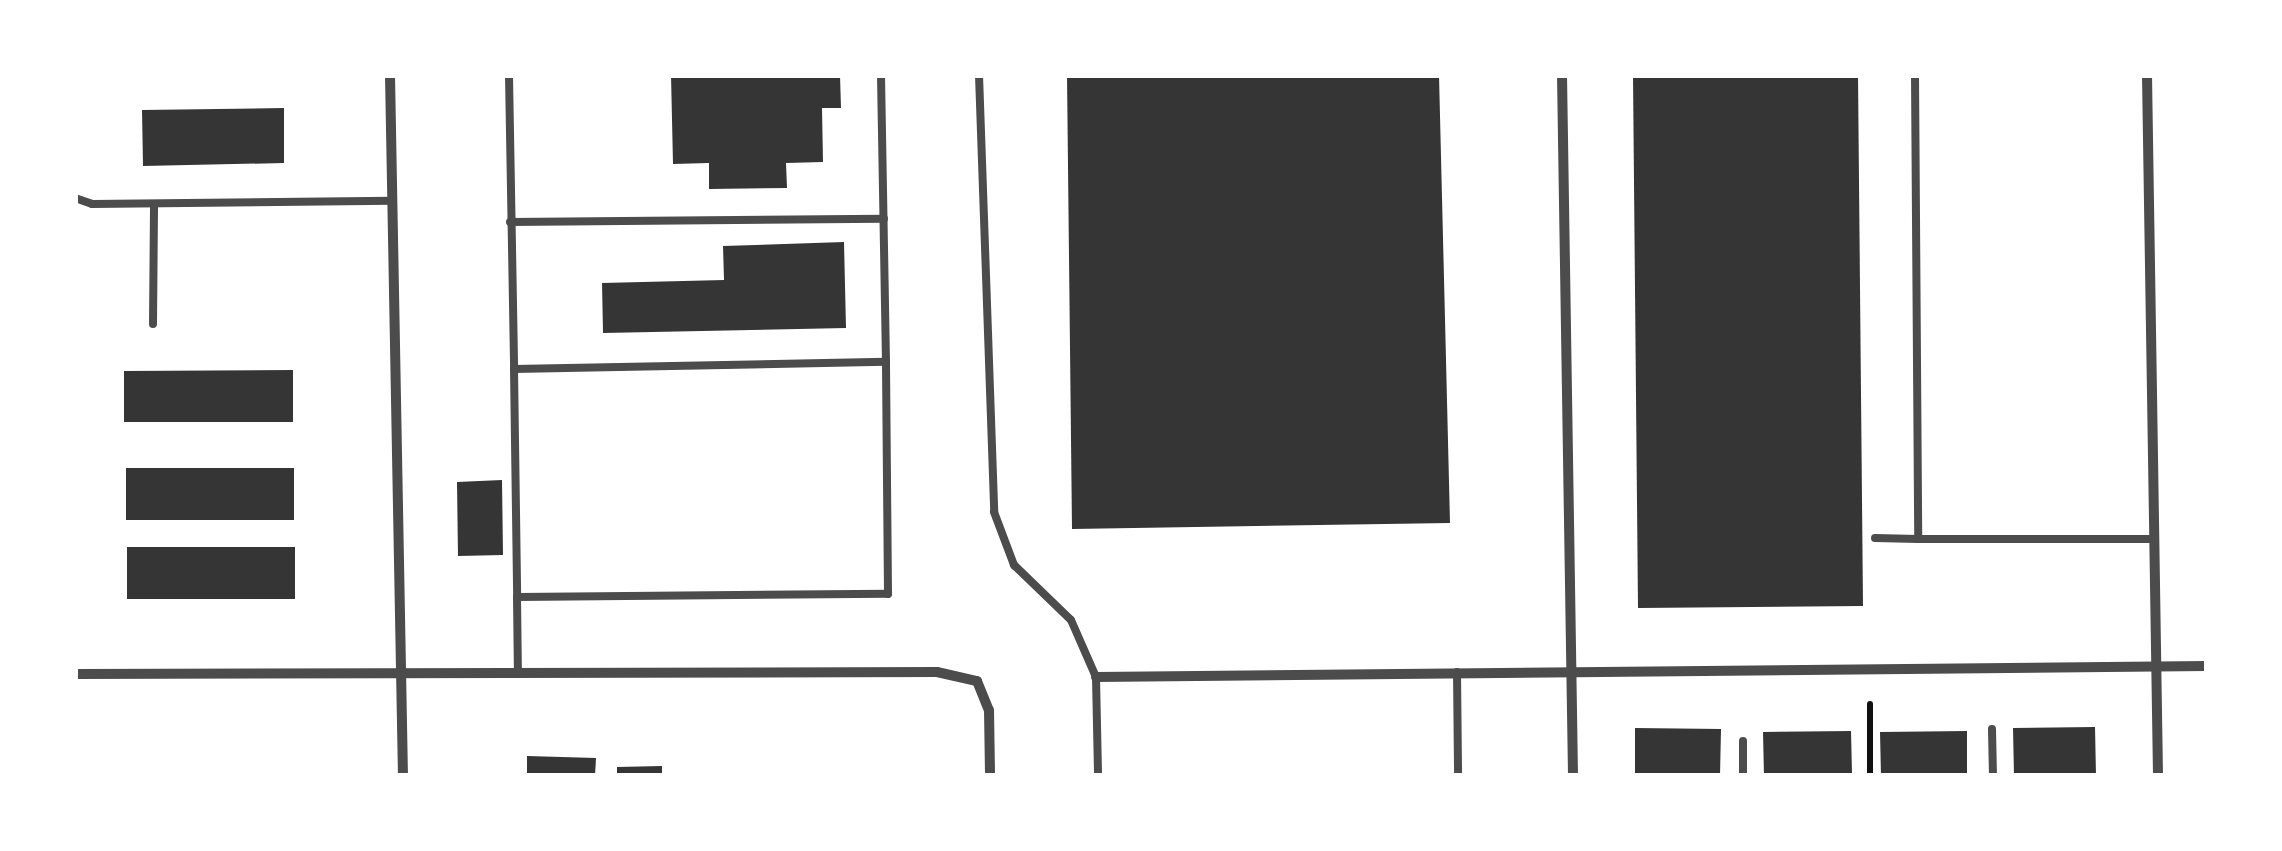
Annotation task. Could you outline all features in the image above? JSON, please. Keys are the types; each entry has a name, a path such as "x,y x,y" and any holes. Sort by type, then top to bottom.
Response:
{"street":[{"path":"390,75 403,776"},
{"path":"1562,75 1573,776"},
{"path":"2146,75 2158,776"},
{"path":"1096,678 2207,666"},
{"path":"75,674 937,672 976,681 989,710 990,776"}],"lane":[{"path":"509,75 518,674"},
{"path":"517,597 888,594 881,75"},
{"path":"979,75 994,512 1014,565 1071,620 1096,678 1098,776"},
{"path":"1915,75 1918,539"},
{"path":"75,198 92,204 392,200"},
{"path":"153,324 154,204"},
{"path":"510,222 884,218"},
{"path":"514,370 886,362"},
{"path":"1875,538 2154,539"},
{"path":"1457,672 1458,776"},
{"path":"1992,729 1992,776"},
{"path":"1743,741 1743,776"}],"path":[{"path":"1870,704 1870,776"}],"building":[{"path":"671,75 840,75 841,108 822,108 823,162 786,163 787,188 709,189 709,163 673,164"},
{"path":"1067,75 1439,75 1450,523 1072,529"},
{"path":"1633,75 1858,75 1863,606 1638,608"},
{"path":"284,108 284,163 143,166 142,110"},
{"path":"844,242 846,328 603,333 602,283 724,280 723,246"},
{"path":"293,370 293,422 124,422 124,371"},
{"path":"126,468 294,468 294,520 126,520"},
{"path":"502,480 503,555 458,556 457,482"},
{"path":"127,547 295,547 295,599 127,599"},
{"path":"2095,727 2096,776 2014,776 2013,728"},
{"path":"1635,728 1721,729 1720,776 1635,775"},
{"path":"1851,731 1852,774 1764,776 1763,732"},
{"path":"1967,731 1967,776 1881,776 1880,732"},
{"path":"527,756 596,758 595,776 527,776"},
{"path":"662,766 662,776 617,776 617,767"}]}
